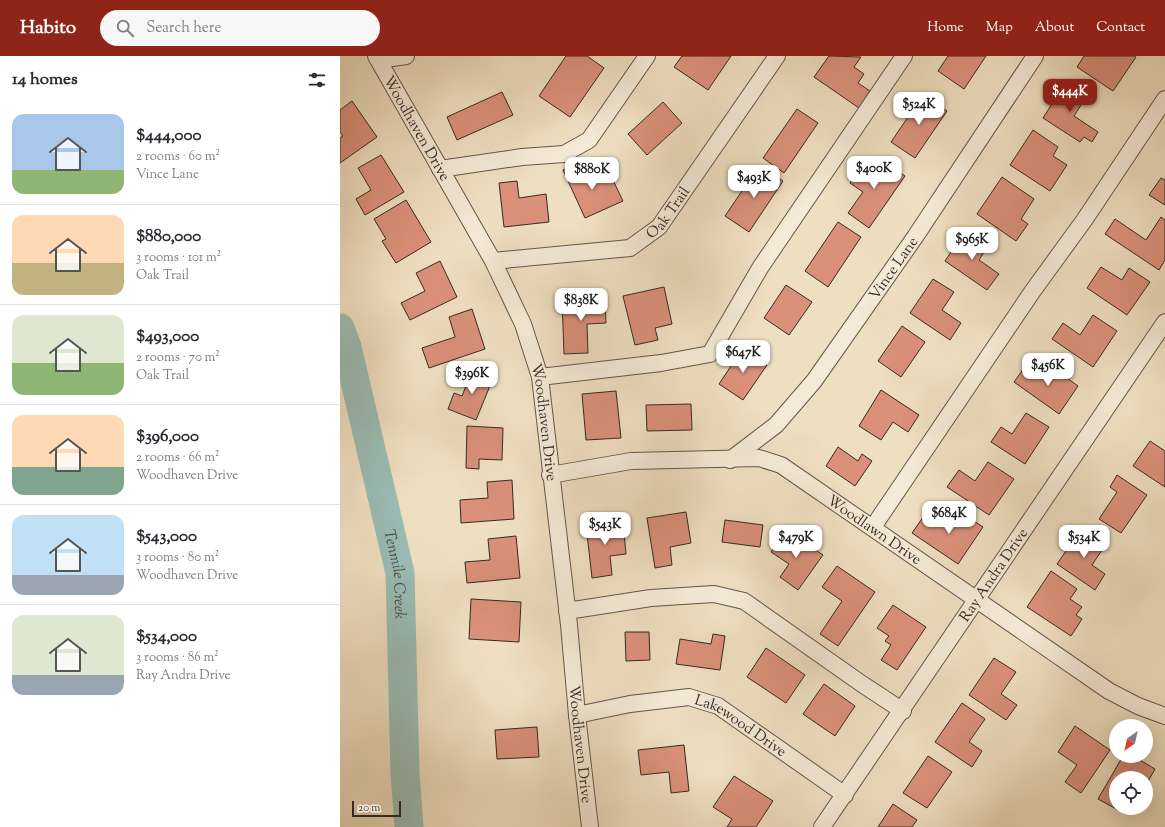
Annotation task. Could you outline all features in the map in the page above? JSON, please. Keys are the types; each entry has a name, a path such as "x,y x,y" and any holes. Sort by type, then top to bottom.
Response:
{"street":[{"path":"377,58 406,56"},
{"path":"440,169 522,157 564,154 589,140 647,56"},
{"name":"Oak Trail","path":"493,261 630,248 660,227 777,56"},
{"path":"540,377 661,363 710,354 760,268 904,56"},
{"name":"Vince Lane","path":"730,460 776,425 814,381 915,236 1035,56"},
{"name":"Woodhaven Drive","path":"377,58 493,261 523,324 540,377 590,827"},
{"path":"873,527 1027,299 1085,219 1165,99"},
{"name":"Ray Andra Drive","path":"822,827 977,601 1165,322"},
{"name":"Woodlawn Drive","path":"550,475 631,461 730,460 759,458 781,465 1109,691 1138,706 1165,716"},
{"path":"567,611 651,598 714,594 744,601 902,711"},
{"name":"Lakewood Drive","path":"577,715 630,704 688,697 718,706 845,795"}],"building":[{"path":"566,56 587,56 604,68 570,117 539,96"},
{"path":"682,56 731,56 708,90 674,67"},
{"path":"829,56 861,57 854,67 864,74 858,83 870,91 859,108 814,77"},
{"path":"948,56 986,56 964,89 938,71"},
{"path":"1084,56 1136,57 1113,91 1077,67"},
{"path":"1067,80 1088,94 1074,116 1098,132 1092,142 1084,137 1080,142 1043,118"},
{"path":"502,92 513,115 457,140 447,117"},
{"path":"923,95 947,111 915,158 891,142"},
{"path":"352,101 377,137 340,163 340,138 343,136 340,132 340,110"},
{"path":"663,102 682,123 647,155 628,134"},
{"path":"797,109 818,123 784,173 763,158"},
{"path":"1033,130 1058,147 1053,156 1067,165 1050,191 1010,165"},
{"path":"381,155 404,192 365,215 356,199 371,190 358,168"},
{"path":"867,158 879,166 883,161 905,176 869,228 848,213 863,192 850,183"},
{"path":"581,162 590,183 610,174 623,201 585,218 563,170"},
{"path":"759,166 783,181 749,232 725,216"},
{"path":"1002,177 1034,199 1021,219 1028,224 1016,241 977,214"},
{"path":"1161,178 1165,180 1165,205 1149,195"},
{"path":"517,181 519,198 546,194 549,222 504,227 499,183"},
{"path":"406,200 431,242 396,263 382,241 386,239 374,219"},
{"path":"1161,217 1165,220 1165,260 1159,270 1105,234 1115,219 1146,240"},
{"path":"838,222 861,237 828,287 805,271"},
{"path":"965,231 988,246 979,260 999,274 987,290 945,261"},
{"path":"440,261 457,297 410,320 401,303 425,291 416,273"},
{"path":"1101,267 1122,280 1129,268 1150,282 1127,315 1087,288"},
{"path":"933,279 954,292 942,310 961,323 950,340 910,313"},
{"path":"786,285 812,302 789,335 764,318"},
{"path":"664,287 672,324 655,328 658,340 635,345 623,296"},
{"path":"605,298 606,323 587,324 588,353 564,354 562,299"},
{"path":"472,309 485,349 429,368 422,348 455,337 449,317"},
{"path":"1093,315 1117,331 1093,367 1052,339 1063,323 1080,335"},
{"path":"902,326 925,342 901,377 878,361"},
{"path":"743,348 767,365 743,400 719,384"},
{"path":"1046,363 1078,386 1059,414 1014,382 1024,368 1036,377"},
{"path":"473,368 494,376 476,420 448,409 454,393 462,396"},
{"path":"881,390 919,415 908,432 893,422 881,440 859,426"},
{"path":"616,391 621,438 586,440 582,394"},
{"path":"691,404 692,430 647,431 646,405"},
{"path":"1026,413 1049,427 1025,464 991,442 1001,427 1012,434"},
{"path":"467,426 503,428 502,460 479,459 479,469 466,468"},
{"path":"1150,441 1165,451 1165,487 1133,466"},
{"path":"838,447 858,461 862,454 872,461 855,486 826,466"},
{"path":"988,462 1014,479 989,515 947,487 959,470 975,481"},
{"path":"1117,475 1147,495 1121,533 1099,519 1117,492 1110,487"},
{"path":"512,480 514,519 461,523 460,500 488,498 487,482"},
{"path":"686,512 691,543 670,547 672,565 655,568 647,518"},
{"path":"960,512 983,527 958,564 912,533 926,513 949,528"},
{"path":"725,520 763,525 760,547 722,542"},
{"path":"623,521 626,554 610,556 612,575 592,578 586,525"},
{"path":"1082,528 1106,544 1092,565 1105,574 1095,590 1057,564"},
{"path":"786,530 823,555 798,590 780,577 789,564 771,552"},
{"path":"516,536 520,578 467,583 465,562 490,560 488,539"},
{"path":"837,566 875,592 838,646 820,634 842,601 822,587"},
{"path":"1051,571 1077,589 1070,599 1082,607 1076,615 1082,619 1071,636 1027,607"},
{"path":"471,599 521,602 519,642 469,639"},
{"path":"893,605 926,627 897,670 881,660 891,645 885,641 889,636 877,628"},
{"path":"625,632 649,632 650,660 626,661"},
{"path":"713,634 725,636 720,670 676,664 680,639 711,644"},
{"path":"766,648 805,675 786,703 747,677"},
{"path":"994,658 1016,672 1001,694 1017,705 1006,720 969,695"},
{"path":"824,684 855,706 835,736 803,714"},
{"path":"962,703 985,719 969,742 982,751 972,767 935,742"},
{"path":"1075,726 1109,749 1081,793 1065,782 1077,765 1058,752"},
{"path":"537,727 539,757 497,759 495,730"},
{"path":"684,745 689,791 671,793 669,772 641,775 638,750"},
{"path":"928,756 952,772 927,808 903,793"},
{"path":"1119,763 1145,763 1155,769 1153,773 1153,771 1114,771"},
{"path":"734,776 773,801 756,827 727,827 732,819 713,807"},
{"path":"1109,780 1109,805 1098,799"},
{"path":"893,804 917,820 912,827 878,827"}],"waterway":[{"name":"Tenmile Creek","path":"340,328 347,347 400,573 405,773 409,827"}]}
